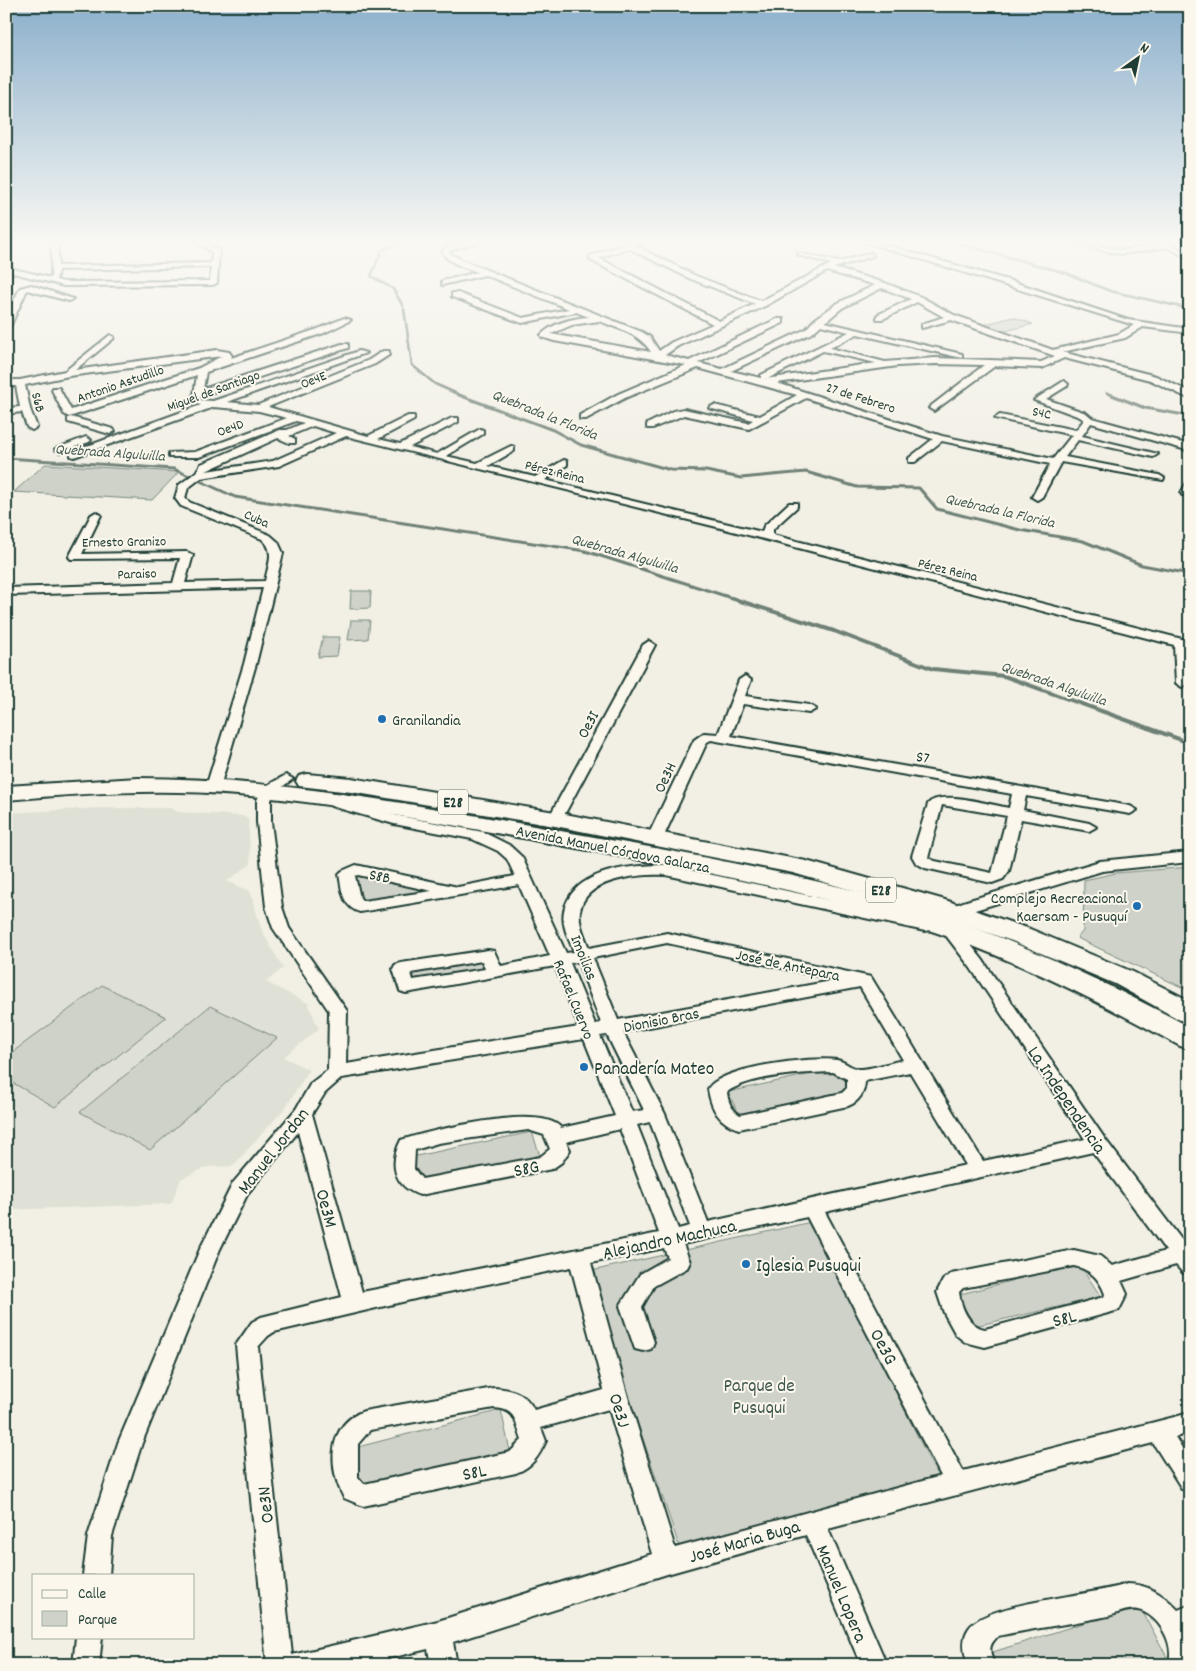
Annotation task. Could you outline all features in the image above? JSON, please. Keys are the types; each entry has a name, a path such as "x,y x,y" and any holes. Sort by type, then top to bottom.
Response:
{"main road":[{"name":"Avenida Manuel Córdova Galarza","path":"6,782 135,773 277,785 351,785 555,819 797,866 952,920 977,938 1075,979 1190,1039"},
{"name":"Avenida Manuel Córdova Galarza","path":"6,793 215,781"},
{"name":"Avenida Manuel Córdova Galarza","path":"277,785 320,798 478,823 780,881 1021,935 1124,978 1190,1013"}],"street":[{"path":"517,319 522,321 532,319"},
{"path":"710,319 720,324"},
{"path":"602,320 647,339 658,356 675,344 731,319"},
{"path":"724,372 809,331 821,319"},
{"path":"925,326 945,319"},
{"path":"957,319 1052,352 1153,378 1190,396"},
{"path":"1121,319 1140,325 1190,331"},
{"name":"Antonio Astudillo","path":"56,390 69,414 201,373 347,320"},
{"name":"27 de Febrero","path":"602,320 582,320 550,331 544,335 658,356 754,379 940,438 1057,461 1159,478"},
{"path":"583,417 602,404 694,365 780,321"},
{"path":"817,322 948,352 976,362"},
{"path":"1052,352 1122,336 1140,325"},
{"path":"754,379 824,349 857,332"},
{"path":"69,371 110,337"},
{"path":"60,449 196,398 345,346"},
{"path":"824,349 892,364"},
{"path":"6,390 69,371 218,353 228,356 201,373 196,398"},
{"name":"Miguel de Santiago","path":"74,454 362,353"},
{"path":"259,408 372,362 386,353"},
{"path":"201,373 275,354"},
{"path":"765,382 892,364 935,361 1042,365 1063,355"},
{"path":"934,408 993,364"},
{"name":"Oe4E","path":"270,411 366,372"},
{"path":"6,383 21,386"},
{"path":"1064,384 1038,400 1083,415 1090,420 1190,448"},
{"name":"S6B","path":"21,386 25,409 32,427"},
{"path":"650,426 679,412 746,427 806,394"},
{"name":"Pérez Reina","path":"196,398 211,405 259,408 438,457 767,536 1185,644"},
{"path":"714,408 760,419"},
{"path":"6,411 25,409"},
{"name":"Oe4D","path":"172,455 196,455 296,418"},
{"path":"370,439 411,418"},
{"name":"S4C","path":"1000,418 1153,454"},
{"path":"71,420 110,431"},
{"path":"402,447 454,420"},
{"path":"1036,497 1057,461 1076,435 1090,420"},
{"path":"292,441 281,436 311,422"},
{"path":"203,474 200,471 205,466 311,422"},
{"path":"438,457 480,432"},
{"name":"Cuba","path":"215,781 250,664 277,552 274,544 266,537 185,504 180,498 181,490 186,483 203,474 275,464 345,433"},
{"path":"912,460 940,438"},
{"path":"480,466 512,449"},
{"path":"536,481 564,463"},
{"path":"767,536 768,528 793,505"},
{"name":"Ernesto Granizo","path":"96,515 75,557 188,555 178,587"},
{"name":"Paraiso","path":"6,592 269,584"},
{"path":"1182,683 1185,644"},
{"name":"Oe3I","path":"555,819 649,645"},
{"name":"Oe3H","path":"655,838 701,740 716,737 745,680"},
{"path":"737,699 809,709"},
{"name":"S7","path":"716,737 1130,810"},
{"path":"277,785 264,800 264,822 274,907 281,928 338,1010 337,1072"},
{"path":"1020,791 1015,812 998,876 992,878 939,867 921,860 920,856 935,804 939,801 1015,812 1089,826"},
{"name":"Rafael Cuervo","path":"320,798 382,816 494,841 506,847 514,857 560,959 588,1032 626,1121 680,1262 647,1280 631,1306 643,1342"},
{"path":"952,920 1034,884 1100,866 1190,857"},
{"name":"Imoilias","path":"702,1232 656,1114 612,1028 571,921 576,901 587,888 605,878 646,869 703,877 902,922 952,920"},
{"name":"S8B","path":"458,892 356,870 347,874 352,900 360,907 458,892 525,879"},
{"name":"La Independencia","path":"952,920 976,963 1098,1144 1185,1261"},
{"name":"José de Antepara","path":"495,973 488,955 401,969 406,988 495,973 667,938 866,981"},
{"path":"866,981 978,1168"},
{"name":"Dionisio Bras","path":"337,1072 612,1028 866,981"},
{"path":"856,1076 856,1089 848,1099 739,1122 729,1118 722,1112 718,1090 722,1085 764,1074 827,1066 846,1069 856,1076 916,1064"},
{"name":"Manuel Jordan","path":"96,1574 100,1536 130,1443 210,1249 240,1188 302,1114 318,1088 337,1072"},
{"name":"Oe3M","path":"302,1114 354,1302"},
{"name":"S8G","path":"554,1137 656,1114"},
{"name":"S8G","path":"528,1123 548,1127 553,1131 554,1137 560,1150 555,1157 545,1164 420,1187 410,1184 404,1176 404,1152 408,1145 438,1136 528,1123"},
{"name":"Alejandro Machuca","path":"248,1345 260,1329 269,1324 354,1302 670,1239 978,1168 1098,1144"},
{"name":"Oe3G","path":"812,1207 958,1484"},
{"name":"Oe3J","path":"579,1256 617,1397 668,1562"},
{"name":"S8L","path":"1074,1258 1093,1262 1109,1276 1116,1294 1111,1304 985,1338 973,1336 964,1330 951,1304 948,1292 951,1285 958,1280 976,1275 1074,1258"},
{"path":"1109,1276 1185,1261"},
{"name":"Oe3N","path":"248,1345 280,1665"},
{"path":"527,1422 617,1397"},
{"name":"S8L","path":"494,1398 504,1398 518,1404 524,1410 527,1422 534,1441 528,1452 516,1462 363,1495 352,1490 346,1479 346,1443 351,1433 364,1421 494,1398"},
{"name":"José Maria Buga","path":"301,1665 438,1634 668,1562 812,1521 1159,1433 1190,1423"},
{"path":"1159,1433 1190,1481"},
{"name":"Manuel Lopera","path":"812,1521 874,1665"},
{"path":"980,1665 976,1649 978,1637 991,1626 1109,1603 1127,1597 1137,1597 1156,1604 1182,1621 1185,1660 1181,1665"},
{"path":"438,1634 444,1665"},
{"path":"86,1665 89,1638"}],"shaded area":[{"path":"98,808 170,808 178,812 244,816 248,818 251,864 227,881 250,891 262,931 283,968 266,982 308,1003 319,1029 284,1057 309,1070 286,1107 233,1166 207,1167 181,1179 171,1204 6,1210 6,813"}],"green space":[{"path":"1005,319 1019,319 1033,324 1002,332 982,325"},
{"path":"45,464 179,472 152,500 14,492"},
{"path":"351,591 371,591 370,608 350,609"},
{"path":"351,620 370,620 368,639 348,640"},
{"path":"323,637 340,637 337,656 318,657"},
{"name":"Complejo Recreacional Kaersam - Pusuquí","path":"1190,867 1190,991 1077,938 1083,931 1084,880 1116,873"},
{"path":"357,875 433,891 371,903 361,901 355,877"},
{"path":"480,961 482,969 412,981 410,974"},
{"path":"102,985 166,1017 55,1107 6,1079 6,1057"},
{"path":"210,1006 277,1038 150,1150 80,1112"},
{"path":"838,1068 852,1094 739,1115 728,1092"},
{"path":"532,1132 541,1159 417,1184 411,1157"},
{"name":"Parque de Pusuqui","path":"811,1222 938,1477 679,1546 587,1272"},
{"path":"1079,1263 1101,1297 975,1326 957,1295"},
{"path":"501,1410 510,1451 359,1486 354,1448"},
{"path":"1139,1605 1167,1657 1141,1665 995,1665 990,1653"}],"waterway":[{"name":"Quebrada la Florida","path":"405,319 412,365 435,384 462,396"},
{"path":"1107,393 1115,396"},
{"name":"Quebrada la Florida","path":"459,395 553,430 581,445 671,470 706,471 741,478 806,472 857,487 919,488 937,509 1020,530 1083,541 1142,565 1190,574"},
{"path":"1112,395 1145,408 1190,416"},
{"name":"Quebrada Alguluilla","path":"6,458 174,469 235,497 585,551 735,599"},
{"name":"Quebrada Alguluilla","path":"731,598 834,631 933,669 1004,676 1190,743"}],"place":[{"name":"Granilandia","path":"382,719"},
{"name":"Complejo Recreacional Kaersam - Pusuquí","path":"1137,906"},
{"name":"Panadería Mateo","path":"584,1067"},
{"name":"Iglesia Pusuqui","path":"746,1264"}]}
